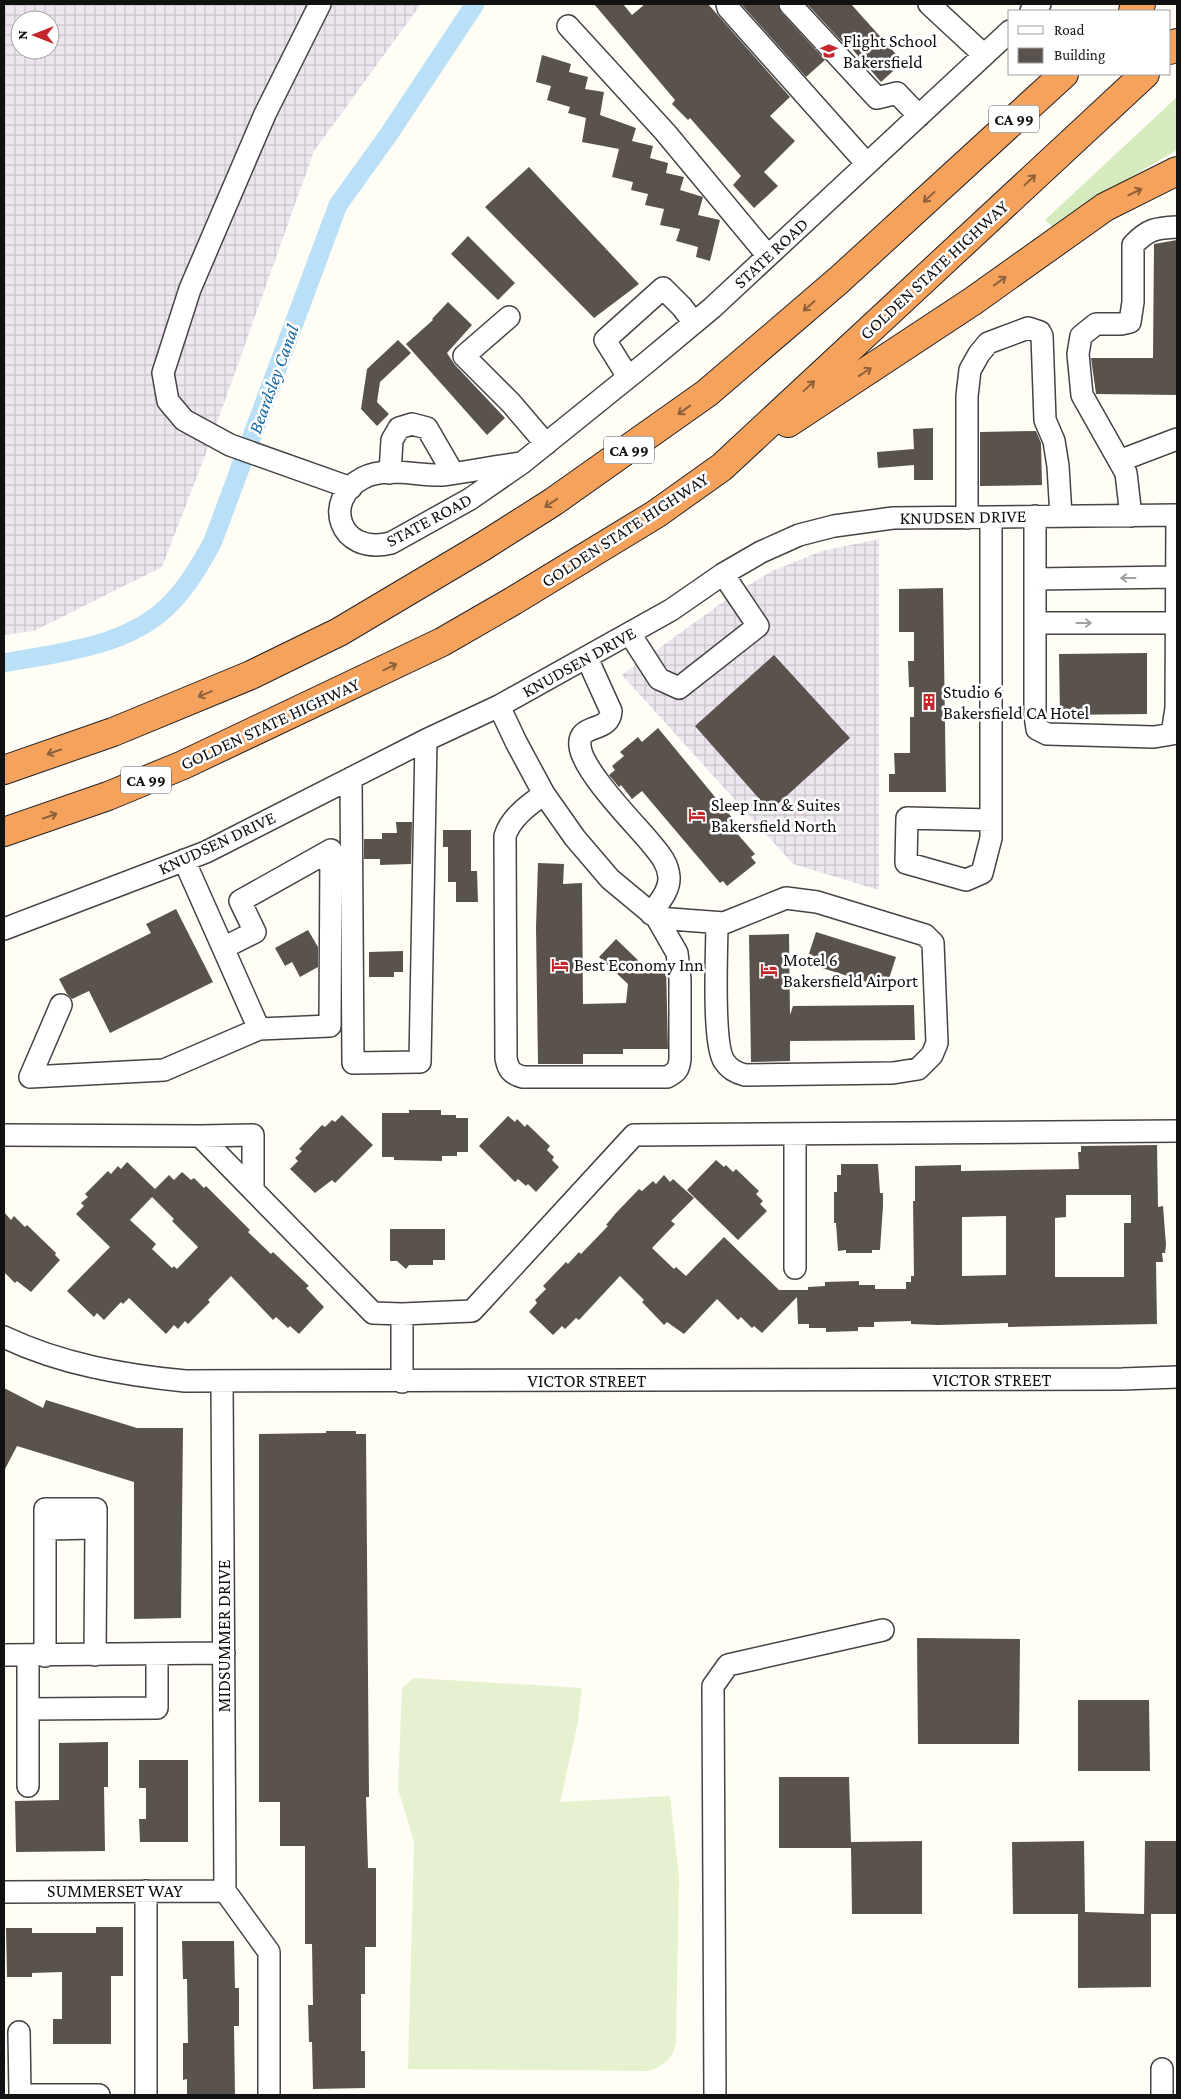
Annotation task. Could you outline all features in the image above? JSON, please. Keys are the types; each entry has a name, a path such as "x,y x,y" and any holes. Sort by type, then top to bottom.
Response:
{"highway":[{"path":"965,164 1054,75"},
{"name":"CA 99","path":"4,770 113,732 250,675 338,632 482,547 607,465 707,393 838,280 1063,75"},
{"name":"GOLDEN STATE HIGHWAY","path":"4,832 108,796 183,765 442,642 513,602 656,514 722,467 1143,75"},
{"path":"722,467 972,301 1105,207 1177,172"}],"street":[{"path":"320,4 265,114 190,289 163,373 168,401 184,420 230,445 351,488"},
{"path":"727,4 728,8 867,164"},
{"path":"790,4 877,98 897,93 919,116"},
{"path":"929,4 984,55"},
{"path":"568,26 665,132 768,256"},
{"name":"STATE ROAD","path":"522,463 453,473 382,473 366,477 351,488 344,497 340,516 344,529 352,539 358,542 378,546 391,543 470,499 522,463 694,323 1008,33"},
{"path":"1131,516 1126,473 1082,395 1078,354 1082,336 1096,324 1122,324 1130,322 1133,302 1133,245 1144,233 1163,227 1177,227"},
{"path":"628,377 604,340 663,288 682,307 694,323"},
{"path":"509,317 464,356 511,403 546,444"},
{"path":"967,518 970,370 988,343 1028,328 1040,332 1042,336 1045,420 1054,441 1058,466 1061,516"},
{"path":"390,473 392,440 399,428 412,424 427,428 453,473"},
{"path":"1119,462 1177,439"},
{"path":"1035,516 1035,715 1037,728 1048,734 1154,737 1175,734 1177,516"},
{"name":"KNUDSEN DRIVE","path":"4,929 206,852 426,740 499,706 671,610 723,574 761,552 799,535 834,526 893,518 1177,516"},
{"path":"991,517 991,820"},
{"path":"630,634 658,679 679,688 758,626 723,574"},
{"path":"1035,578 1176,577"},
{"path":"1035,623 1176,623"},
{"path":"588,658 611,711 611,716 610,720 604,725 584,732 580,739 581,751 595,776 664,860 669,878 666,892 654,916"},
{"path":"499,706 544,794 575,838 610,879 654,916 677,953 680,979 680,1059 678,1069 667,1077 523,1077 514,1074 508,1068 506,1058 505,836 520,812 544,794"},
{"path":"351,778 353,1063 420,1062 426,740"},
{"path":"61,1005 30,1077 164,1070 260,1029 330,1026 330,850 240,900 255,932 223,948"},
{"path":"184,860 260,1029"},
{"path":"654,916 717,923 733,920 786,898 792,898 817,902 925,935 933,943 937,1043 932,1055 918,1069 892,1073 745,1075 734,1071 722,1059 717,1034 717,923"},
{"path":"200,1136 373,1312 402,1314 472,1311 634,1135 1177,1131"},
{"path":"795,1134 795,1268"},
{"path":"4,1135 253,1135 253,1190"},
{"path":"402,1314 402,1382"},
{"name":"VICTOR STREET","path":"4,1337 50,1356 100,1370 142,1377 185,1381 1122,1380 1177,1377"},
{"name":"MIDSUMMER DRIVE","path":"222,1382 225,1891"},
{"path":"28,1786 28,1709 36,1656 45,1529 96,1528 95,1655"},
{"path":"714,2095 713,1686 728,1665 883,1630"},
{"path":"4,1655 224,1653"},
{"path":"28,1709 157,1708 157,1655"},
{"path":"146,1891 146,2095"},
{"path":"225,1891 269,1952 269,2095"},
{"name":"SUMMERSET WAY","path":"4,1892 225,1891"},
{"path":"19,2032 20,2095 99,2095"},
{"path":"1162,2069 1162,2095"}],"shaded area":[{"path":"5,4 421,4 314,151 208,448 162,567 34,631 4,635"},
{"path":"879,539 879,890 793,864 622,675 734,594 772,571 822,551"}],"green space":[{"path":"1177,97 1177,150 1100,195 1053,227 1045,220"},
{"path":"414,1678 582,1688 578,1722 560,1802 670,1796 679,1878 676,2042 673,2053 664,2064 649,2071 408,2069 414,1842 398,1789 402,1688"}],"building":[{"path":"594,4 623,4 632,15 645,4 708,4 790,97 770,116 795,141 764,172 778,186 754,208 733,185 741,176 690,118 688,120 672,104 675,100"},
{"path":"743,4 778,4 781,12 825,60 806,77"},
{"path":"807,4 851,4 903,62 881,82 845,41 843,43"},
{"path":"542,55 571,64 569,72 588,77 585,89 604,92 600,115 636,128 632,141 653,146 650,158 668,163 666,173 684,177 680,190 703,197 698,215 720,220 710,261 696,257 698,247 676,241 680,229 660,225 664,209 645,205 648,194 631,190 633,182 612,177 619,149 582,142 586,118 568,113 570,107 547,100 551,86 536,82"},
{"path":"529,167 639,284 594,318 485,207"},
{"path":"468,236 515,283 498,300 451,254"},
{"path":"1177,240 1177,395 1096,394 1091,358 1153,358 1154,244"},
{"path":"448,302 472,325 447,353 455,365 505,418 487,435 406,344 433,320"},
{"path":"398,340 411,353 380,382 377,402 389,414 377,426 361,409 367,369"},
{"path":"933,428 933,480 914,480 914,465 878,468 877,452 914,449 913,429"},
{"path":"1036,431 1041,443 1042,485 980,486 980,432"},
{"name":"Studio 6 Bakersfield CA Hotel","path":"943,588 946,792 889,792 889,774 895,774 894,753 910,753 910,717 914,717 914,687 909,687 908,661 914,661 914,632 899,632 899,589"},
{"path":"1147,653 1147,714 1060,715 1059,654"},
{"path":"774,655 850,738 770,811 695,726"},
{"name":"Sleep Inn & Suites Bakersfield North","path":"658,728 739,826 734,830 755,854 751,857 756,863 727,886 723,881 720,883 642,791 632,799 621,785 619,787 609,775 615,770 612,766 624,756 620,752 638,737 642,742"},
{"path":"396,822 412,822 411,864 380,865 380,859 364,859 364,839 382,839 382,833 397,833"},
{"path":"443,830 471,830 471,871 477,871 478,902 456,902 456,882 448,882 448,847 443,847"},
{"name":"Best Economy Inn","path":"538,863 564,864 563,884 582,883 583,1004 626,1003 628,984 599,957 616,939 642,964 666,964 668,1049 623,1049 623,1054 583,1054 583,1064 538,1064 536,927"},
{"path":"176,909 213,982 110,1033 89,991 72,999 59,979 151,933 146,924"},
{"path":"308,930 318,947 318,967 300,977 292,962 285,966 275,948"},
{"name":"Motel 6 Bakersfield Airport","path":"816,932 896,957 886,988 806,963"},
{"name":"Motel 6 Bakersfield Airport","path":"789,934 790,1015 793,1006 914,1005 915,1040 790,1041 790,1061 751,1062 749,935"},
{"path":"403,951 403,972 394,972 394,977 369,977 369,952"},
{"path":"409,1110 441,1110 441,1115 456,1115 456,1118 468,1118 468,1152 457,1152 457,1156 442,1156 442,1161 394,1160 394,1157 382,1157 382,1113 409,1113"},
{"path":"342,1115 373,1145 335,1183 332,1180 315,1193 290,1169 298,1161 295,1158 302,1151 299,1149 322,1125 325,1127 332,1120 335,1122"},
{"path":"508,1116 515,1122 517,1119 525,1127 527,1124 550,1146 547,1150 554,1157 552,1160 559,1167 536,1192 528,1184 526,1186 518,1179 515,1182 479,1146"},
{"path":"1157,1145 1158,1207 1163,1206 1166,1245 1165,1253 1162,1253 1163,1262 1156,1262 1157,1324 1008,1327 1008,1323 938,1325 911,1324 911,1321 874,1322 874,1327 858,1327 858,1331 826,1332 826,1328 809,1328 809,1324 798,1324 797,1297 762,1333 754,1326 752,1328 741,1317 738,1320 717,1299 684,1334 667,1322 664,1325 642,1302 644,1300 620,1276 579,1320 576,1318 565,1329 562,1326 553,1335 529,1312 537,1303 535,1300 546,1289 543,1286 566,1262 568,1264 579,1252 581,1254 608,1226 606,1225 639,1189 642,1191 653,1181 656,1184 664,1175 670,1182 673,1179 694,1198 671,1221 675,1224 652,1248 674,1269 676,1267 686,1276 724,1237 779,1290 808,1290 808,1287 825,1286 825,1282 859,1281 859,1285 875,1285 875,1289 906,1289 906,1282 911,1282 911,1276 914,1276 913,1201 915,1201 915,1166 961,1165 961,1171 1079,1169 1078,1152 1081,1152 1081,1146","holes":["1066,1195 1131,1195 1131,1223 1124,1223 1124,1277 1055,1277 1055,1218 1066,1217","1006,1216 1006,1275 962,1276 962,1217"]},
{"path":"716,1160 724,1167 726,1165 733,1172 736,1169 759,1191 756,1194 763,1201 760,1204 767,1211 738,1240 687,1190"},
{"path":"127,1162 155,1189 169,1175 174,1180 182,1172 191,1180 194,1178 204,1188 206,1186 250,1230 248,1232 271,1254 273,1252 309,1286 306,1288 324,1307 299,1334 290,1326 288,1328 276,1317 273,1320 231,1276 208,1300 210,1302 188,1324 185,1321 178,1329 174,1325 166,1334 129,1298 123,1304 121,1302 104,1320 97,1313 94,1317 67,1291 110,1247 76,1214 84,1206 81,1203 88,1197 85,1194 108,1171 111,1174 118,1166 121,1169","holes":["152,1197 174,1219 172,1221 198,1247 177,1269 174,1266 172,1268 152,1249 156,1244 130,1220"]},
{"path":"841,1164 878,1164 880,1193 883,1193 880,1250 872,1250 872,1253 846,1253 846,1250 838,1251 836,1223 834,1223 834,1192 837,1192 837,1175 841,1175"},
{"path":"4,1212 11,1220 14,1216 25,1227 27,1225 56,1253 55,1255 60,1260 31,1292 17,1281 15,1283 4,1272"},
{"path":"390,1229 445,1229 445,1260 433,1260 433,1265 409,1265 406,1269 397,1261 390,1261"},
{"path":"4,1388 43,1408 46,1400 137,1428 183,1428 181,1618 134,1619 134,1482 17,1446 4,1471"},
{"path":"326,1431 356,1431 356,1434 366,1434 369,1797 366,1797 368,1868 376,1868 376,1947 365,1947 365,1994 361,1994 361,2051 365,2051 365,2088 313,2089 312,2042 309,2042 308,2005 313,2005 312,1944 305,1944 305,1846 280,1846 280,1802 259,1802 259,1434 326,1433"},
{"path":"917,1638 1020,1639 1019,1744 918,1744"},
{"path":"1078,1700 1149,1700 1150,1771 1078,1771"},
{"path":"108,1742 108,1787 104,1787 105,1851 16,1852 15,1801 59,1800 59,1743"},
{"path":"139,1760 188,1760 188,1842 140,1842 139,1819 146,1819 146,1788 139,1788"},
{"path":"779,1777 849,1777 851,1842 922,1841 922,1914 852,1914 851,1848 779,1848"},
{"path":"1084,1841 1085,1912 1144,1914 1145,1841 1177,1841 1177,1914 1151,1914 1151,1987 1078,1988 1078,1914 1013,1914 1012,1842"},
{"path":"96,1927 123,1927 123,1976 111,1976 111,2044 53,2044 53,2019 62,2019 62,1972 32,1973 32,1977 7,1977 6,1928 32,1928 32,1933 96,1933"},
{"path":"182,1941 234,1941 235,1988 239,1988 239,2026 234,2026 235,2095 187,2095 187,2079 183,2080 183,2043 188,2043 187,1979 183,1979"}],"waterway":[{"name":"Beardsley Canal","path":"4,663 71,651 116,638 137,629 173,601 190,580 213,541 338,205 389,134 475,4"}],"place":[{"name":"Flight School Bakersfield","path":"829,51"},
{"name":"Studio 6 Bakersfield CA Hotel","path":"929,702"},
{"name":"Sleep Inn & Suites Bakersfield North","path":"697,815"},
{"name":"Best Economy Inn","path":"560,965"},
{"name":"Motel 6 Bakersfield Airport","path":"769,970"}]}
